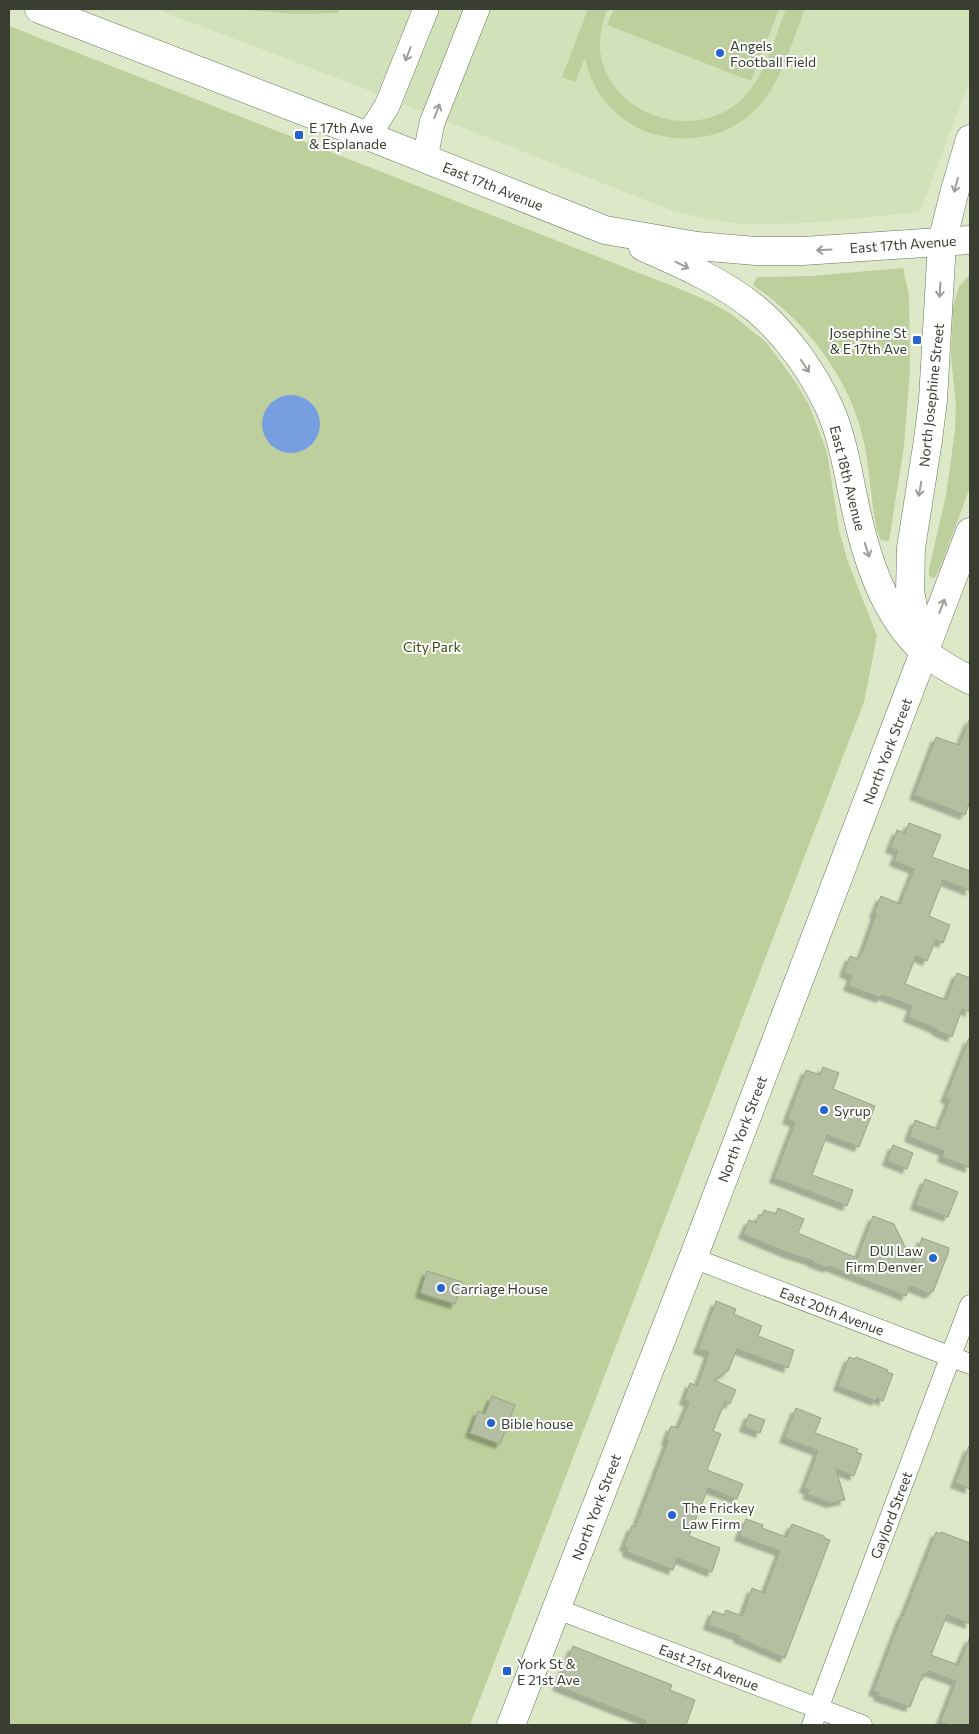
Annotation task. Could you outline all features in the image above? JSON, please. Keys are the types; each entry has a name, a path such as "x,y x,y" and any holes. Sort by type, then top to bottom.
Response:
{"main road":[{"name":"East 17th Avenue","path":"39,9 425,158 605,230 689,245 756,251 826,250 970,240"},
{"name":"North Josephine Street","path":"925,652 915,618 909,578 912,538 933,400 942,242 970,138"},
{"name":"East 18th Avenue","path":"605,230 691,269 734,294 765,318 796,353 820,391 839,434 860,529 883,592 901,624 925,652 945,667 970,680"},
{"name":"North York Street","path":"511,1725 693,1258 970,532"}],"street":[{"path":"368,136 387,106 426,9"},
{"path":"425,158 432,123 477,9"},
{"name":"East 20th Avenue","path":"693,1258 970,1364"},
{"name":"Gaylord Street","path":"815,1717 970,1305"},
{"name":"East 21st Avenue","path":"557,1609 815,1717 862,1725"}],"shaded area":[{"path":"156,9 970,9 970,80 920,212 810,223 744,224 710,220 668,209 345,81"}],"green space":[{"path":"237,9 339,9 338,13 296,14"},
{"path":"588,9 607,9 601,34 600,50 606,73 618,91 635,106 656,116 678,121 700,120 722,113 741,100 750,90 763,69 786,9 805,9 778,77 771,90 752,113 736,125 718,133 698,138 678,138 640,129 623,119 600,95 591,77 585,58 575,82 562,77"},
{"name":"Angels Football Field","path":"614,9 779,9 751,81 607,25"},
{"name":"City Park","path":"9,26 680,289 708,301 731,314 766,342 794,380 809,405 827,452 839,530 847,559 877,636 864,702 470,1725 9,1725"},
{"path":"903,268 909,295 910,369 904,446 889,541 881,540 877,530 865,447 859,422 838,376 825,355 809,335 773,300 753,285 757,277 811,276"},
{"path":"970,274 970,487 943,560 936,576 933,578 929,576 929,569 946,495 955,431 956,405 951,357 953,306 959,287"}],"water":[{"path":"291,395 307,400 315,408 320,424 315,440 307,448 291,453 275,448 267,440 262,424 267,408 275,400"}],"building":[{"path":"970,718 970,801 965,815 914,795 936,737 959,745"},
{"path":"909,823 941,835 932,857 970,871 970,891 943,880 929,916 950,925 943,943 936,940 927,961 916,956 905,984 946,1000 957,973 970,978 970,1012 962,1009 952,1037 908,1017 912,1006 882,995 881,998 848,986 852,976 844,972 850,956 858,959 863,950 881,896 900,904 914,869 894,861 898,851 890,848 897,830 905,833"},
{"path":"969,1038 970,1168 942,1157 944,1151 909,1137 915,1120 938,1129 950,1099 945,1098"},
{"path":"823,1067 839,1073 833,1089 875,1106 859,1147 827,1135 812,1175 853,1190 847,1206 774,1178 795,1122 787,1119 806,1070 820,1075"},
{"path":"893,1145 913,1153 907,1169 887,1161"},
{"path":"925,1179 958,1192 948,1217 915,1205"},
{"path":"778,1208 804,1219 798,1233 857,1258 873,1216 894,1224 913,1263 922,1238 949,1248 949,1251 933,1292 931,1291 930,1294 910,1286 906,1296 829,1266 828,1268 785,1252 743,1234 749,1220 756,1223 759,1215 762,1216 764,1210 776,1214"},
{"name":"Carriage House","path":"427,1271 462,1282 455,1304 420,1293"},
{"path":"716,1301 736,1309 734,1314 762,1326 758,1336 794,1350 788,1368 737,1349 728,1371 714,1380 736,1390 730,1404 725,1402 713,1431 721,1434 707,1470 743,1484 737,1499 708,1488 689,1536 720,1548 712,1572 677,1558 673,1570 627,1552 628,1548 624,1546 632,1526 635,1527 668,1441 666,1440 671,1426 678,1428 689,1402 684,1400 690,1383 697,1386 709,1353 698,1349"},
{"path":"849,1357 855,1359 856,1357 888,1370 887,1372 893,1374 883,1401 877,1398 876,1401 838,1386"},
{"name":"Bible house","path":"492,1396 515,1405 500,1444 470,1433 478,1411 485,1414"},
{"path":"796,1408 821,1418 815,1433 858,1449 856,1452 862,1454 854,1476 836,1469 845,1500 830,1503 807,1494 809,1490 804,1488 818,1451 784,1438"},
{"path":"749,1414 765,1420 760,1433 744,1427"},
{"path":"970,1446 970,1489 955,1483"},
{"path":"746,1519 763,1525 762,1528 786,1537 792,1524 830,1540 785,1658 738,1638 739,1636 708,1625 713,1611 724,1615 726,1610 742,1616 752,1588 764,1593 780,1551 739,1536"},
{"path":"936,1532 940,1534 941,1532 970,1543 970,1624 947,1615 931,1655 958,1665 970,1637 970,1725 949,1725 940,1722 956,1681 928,1671 927,1675 923,1674 910,1707 878,1696 879,1693 873,1691"},
{"path":"573,1646 672,1685 670,1690 695,1700 686,1725 644,1725 646,1721 557,1686"}],"place":[{"name":"Angels Football Field","path":"720,53"},
{"name":"E 17th Ave & Esplanade","path":"299,135"},
{"name":"Josephine St & E 17th Ave","path":"917,340"},
{"name":"Syrup","path":"824,1110"},
{"name":"DUI Law Firm Denver","path":"933,1258"},
{"name":"Carriage House","path":"441,1288"},
{"name":"Bible house","path":"491,1423"},
{"name":"The Frickey Law Firm","path":"672,1515"},
{"name":"York St & E 21st Ave","path":"507,1671"}]}
